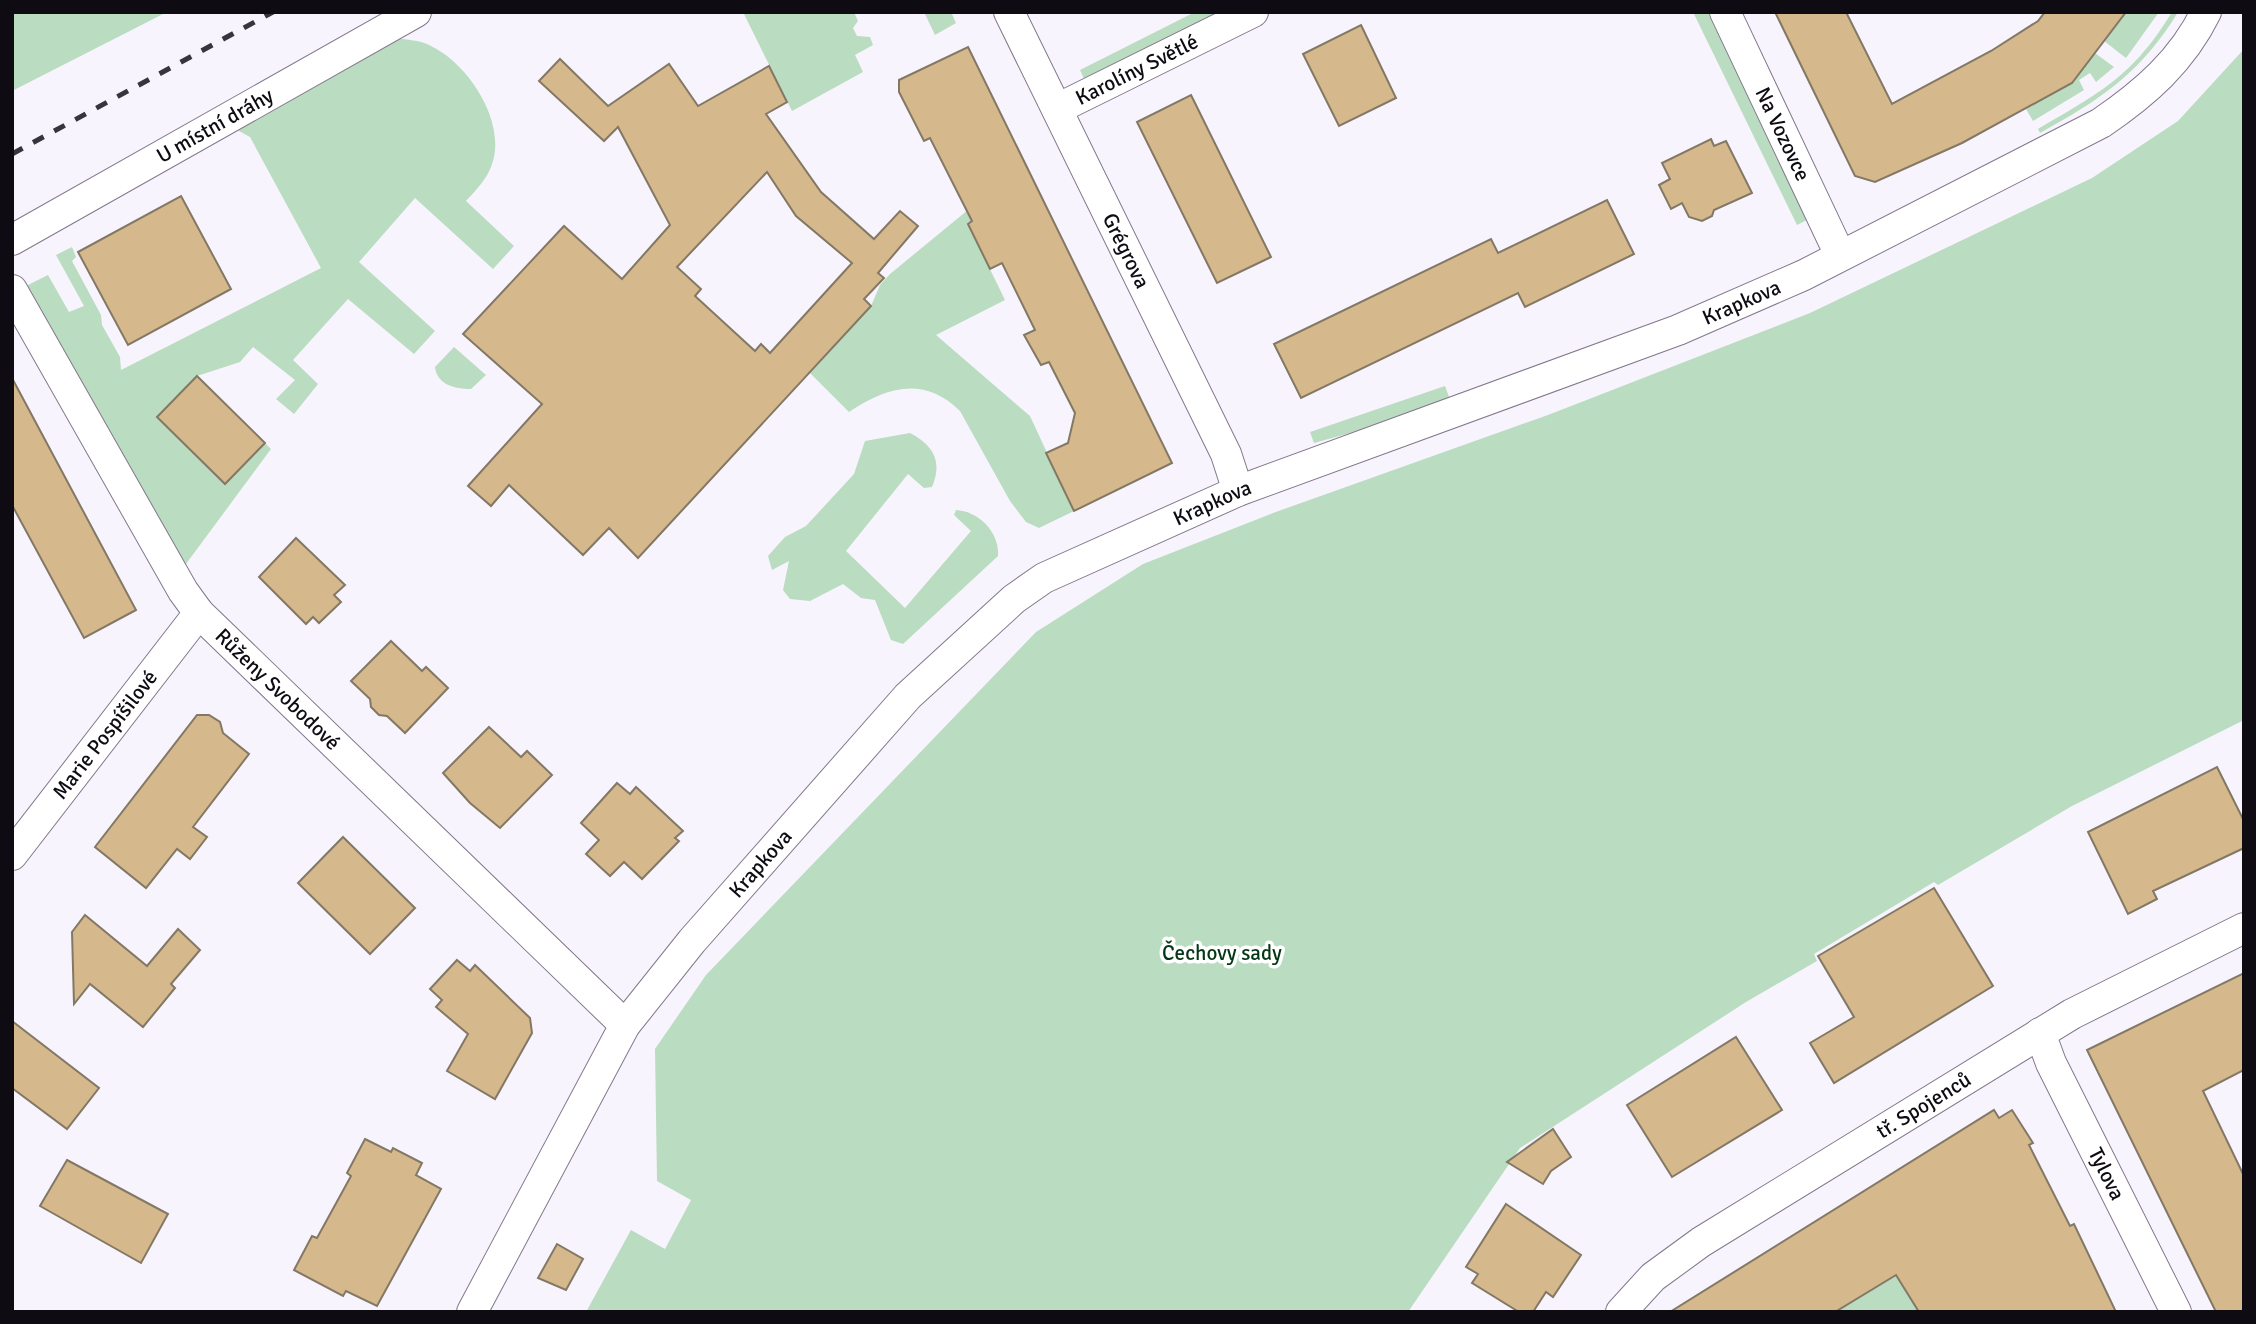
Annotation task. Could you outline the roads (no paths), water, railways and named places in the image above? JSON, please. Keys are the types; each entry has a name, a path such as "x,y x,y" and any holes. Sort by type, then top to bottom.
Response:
{"street":[{"name":"U místní dráhy","path":"12,240 416,12"},
{"name":"Grégrova","path":"1009,12 1226,454 1238,491"},
{"name":"Karolíny Světlé","path":"1057,109 1253,12"},
{"name":"Na Vozovce","path":"1725,12 1840,255"},
{"name":"Krapkova","path":"472,1312 625,1025 692,941 908,696 1014,599 1044,578 1238,491 1678,330 1804,275 2101,123 2130,103 2179,58 2206,12"},
{"name":"Růženy Svobodové","path":"12,290 191,602 625,1025"},
{"name":"Marie Pospíšilové","path":"12,855 191,602"},
{"name":"tř. Spojenců","path":"1621,1312 1653,1278 1700,1242 2040,1033 2244,928"},
{"name":"Tylova","path":"2040,1033 2051,1063 2176,1312"}],"railway":[{"path":"12,154 273,12"}],"park label":[{"name":"Čechovy sady","path":"1222,953"}]}
